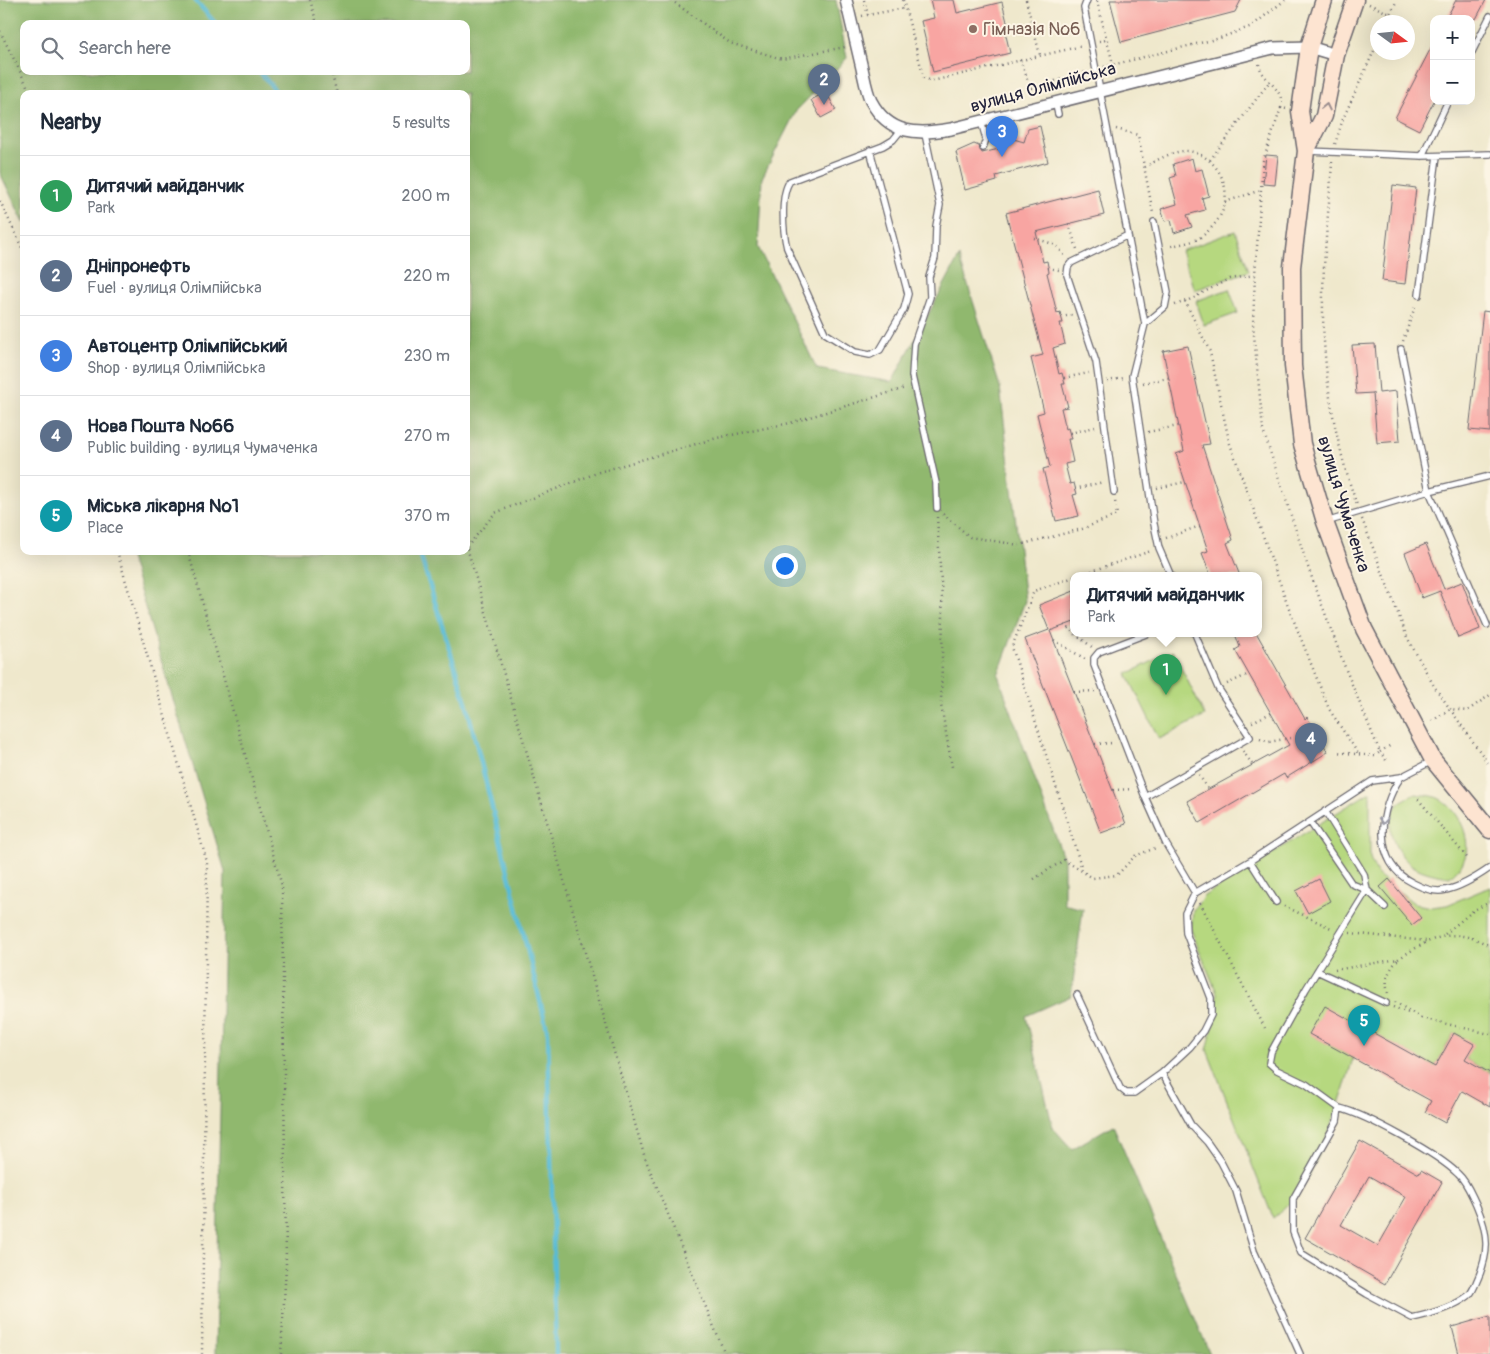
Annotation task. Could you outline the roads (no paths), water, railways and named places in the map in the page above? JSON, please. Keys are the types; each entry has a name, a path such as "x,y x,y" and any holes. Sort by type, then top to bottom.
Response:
{"street":[{"name":"вулиця Олімпійська","path":"846,0 870,100 881,116 902,129 925,134 1272,48 1309,47 1336,55"},
{"name":"вулиця Чумаченка","path":"1324,0 1309,47 1300,111 1306,151 1292,267 1293,366 1302,444 1325,522 1364,629 1433,760 1490,830"},
{"name":"вулиця Чумаченка","path":"1306,151 1324,116 1336,55 1362,2"}],"lane":[{"path":"1087,0 1084,8 1101,89 1126,236 1145,324 1132,376 1159,545 1169,572"},
{"path":"1475,46 1490,16"},
{"path":"1055,101 1058,114"},
{"path":"1422,156 1446,105"},
{"path":"980,121 986,138 983,148"},
{"path":"870,150 908,294 904,309 880,350 870,355 855,352 824,333 787,248 784,228 784,194 790,181 893,140 902,129"},
{"path":"925,134 940,205 936,226 936,258 929,277 930,297 914,344 911,360 913,386 936,483 937,508"},
{"path":"1306,151 1422,156 1490,154"},
{"path":"1419,295 1438,156"},
{"path":"1145,324 1165,308 1168,292 1154,222"},
{"path":"1114,492 1098,372 1067,275 1068,267 1072,263 1126,236"},
{"path":"1401,349 1429,491 1487,625"},
{"path":"1325,522 1429,491 1490,476"},
{"path":"1138,637 1100,652 1094,658 1094,665 1145,797 1166,844 1195,893"},
{"path":"1145,797 1238,742 1250,737 1218,688 1196,637"},
{"path":"1077,995 1120,1088 1126,1093 1134,1093 1162,1073 1190,1047 1203,1031 1211,1015 1211,998 1186,933 1185,913 1195,893 1250,861 1372,781 1401,777 1433,760"},
{"path":"1401,777 1392,790 1384,813 1382,832 1392,867 1402,878 1426,889 1445,890 1464,884 1490,868"},
{"path":"1325,811 1364,874 1367,890 1317,970 1271,1052 1269,1063 1276,1070 1306,1084 1339,1108 1351,1111 1406,1140 1458,1174 1470,1190 1487,1232 1484,1269 1469,1295 1435,1312 1412,1318 1367,1294 1301,1253 1293,1232 1293,1199 1337,1121 1339,1108"},
{"path":"1310,822 1352,884 1367,890 1385,907"},
{"path":"1250,861 1276,902"},
{"path":"1317,970 1388,1001"},
{"path":"1162,1073 1191,1125 1207,1142 1221,1162 1236,1191 1254,1252 1300,1354"}],"waterway":[{"path":"195,0 212,20"},
{"path":"262,75 275,90"},
{"path":"420,555 466,702 548,1033 556,1354"}],"place":[{"name":"Гімназія №6","path":"973,29"},
{"name":"Дніпронефть","path":"824,105"},
{"name":"Автоцентр Олімпійський","path":"1002,157"},
{"name":"Дитячий майданчик","path":"1166,695"},
{"name":"Нова Пошта №66","path":"1311,764"},
{"name":"Міська лікарня №1","path":"1364,1046"}]}
